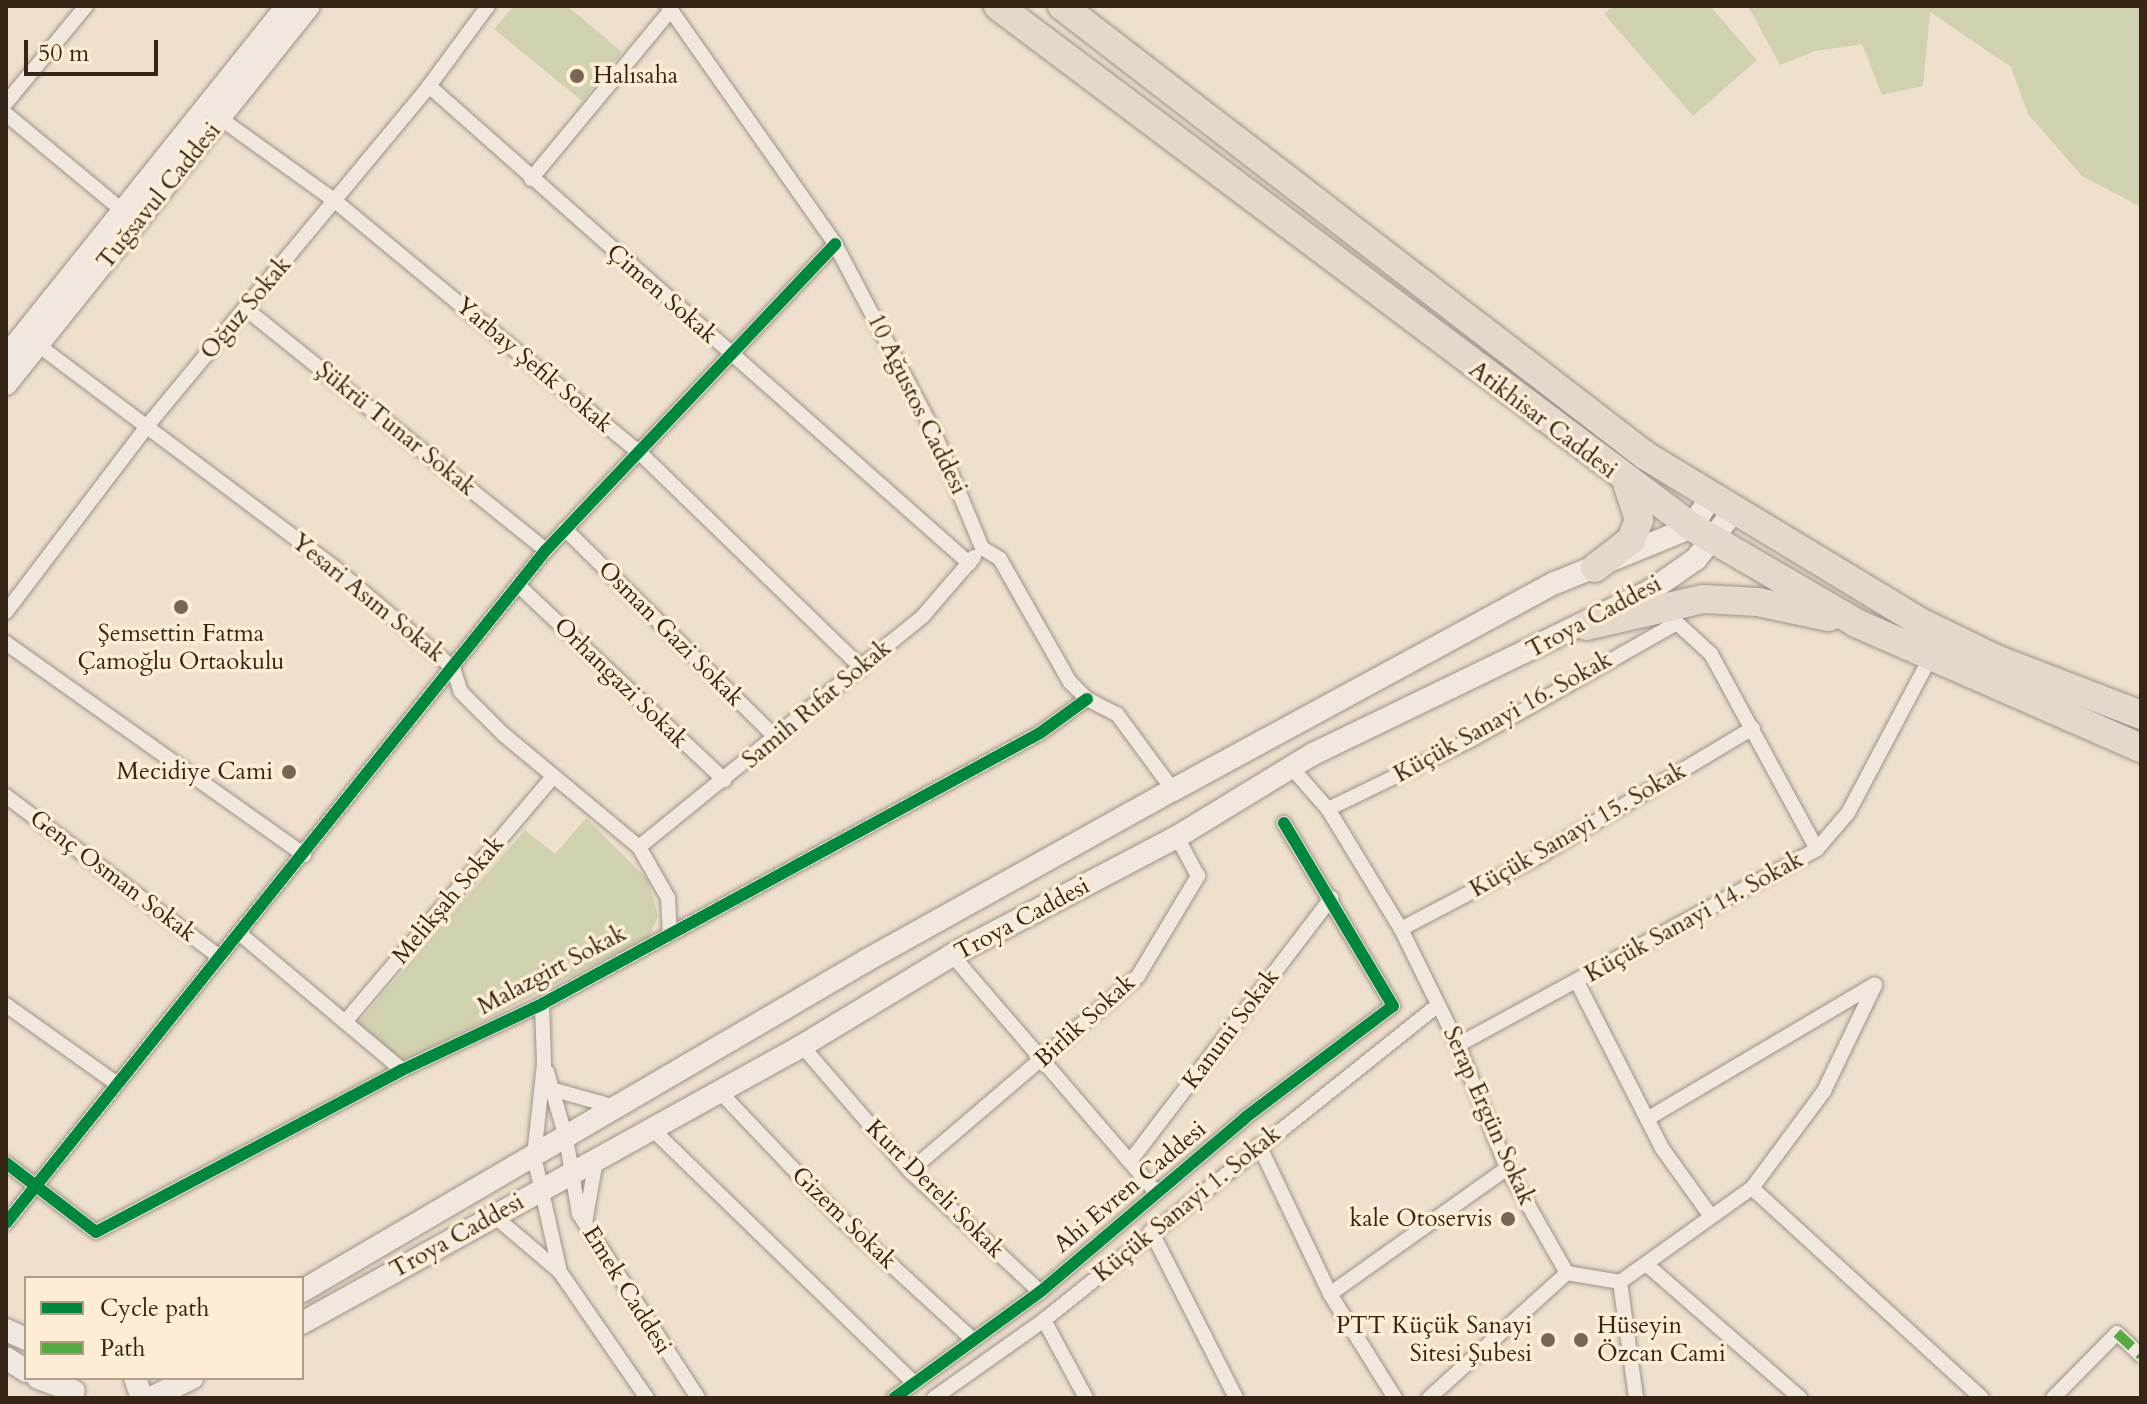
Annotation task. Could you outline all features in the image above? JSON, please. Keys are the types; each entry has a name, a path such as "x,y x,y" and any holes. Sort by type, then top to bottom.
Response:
{"highway":[{"name":"Atikhisar Caddesi","path":"998,6 1627,484 1703,534 1856,623 2141,748"},
{"name":"Atikhisar Caddesi","path":"1062,6 1646,456 1722,505 1918,621 1996,659 2141,715"},
{"path":"1595,568 1631,540 1639,520 1627,484"},
{"path":"1586,626 1703,599 1758,602 1856,623"}],"main road":[{"path":"6,357 287,6"},
{"name":"Tuğsavul Caddesi","path":"6,384 309,6"},
{"name":"Troya Caddesi","path":"304,1322 802,1046 952,955 1177,837 1291,767 1586,626 1650,591 1703,534 1722,505"},
{"name":"Troya Caddesi","path":"304,1290 615,1107 1173,790 1531,596 1595,568 1703,534"},
{"path":"6,1358 24,1370"},
{"path":"45,1380 76,1389"},
{"path":"151,1398 188,1380"}],"street":[{"path":"6,103 86,6"},
{"name":"Oğuz Sokak","path":"6,612 147,426 429,86 488,6"},
{"path":"531,179 669,8"},
{"name":"10 Ağustos Caddesi","path":"669,8 835,244 933,430 982,548 1000,559 1070,682 1087,699 1117,714 1173,790"},
{"name":"Çimen Sokak","path":"429,86 732,357 969,563"},
{"path":"6,114 124,212"},
{"name":"Yarbay Şefik Sokak","path":"221,119 335,201 640,453 862,668"},
{"path":"6,1223 546,550 732,357 835,244"},
{"name":"Şükrü Tunar Sokak","path":"246,309 546,550"},
{"name":"Yesari Asım Sokak","path":"38,345 336,569 453,668 461,692 552,778 639,847 668,898 670,931"},
{"name":"Osman Gazi Sokak","path":"565,529 777,739"},
{"name":"Samih Rıfat Sokak","path":"639,847 777,739 923,616 982,548"},
{"name":"Orhangazi Sokak","path":"518,585 724,780"},
{"name":"Küçük Sanayi 16. Sokak","path":"1328,809 1471,740 1677,623 1711,654 1753,728"},
{"path":"6,643 304,855"},
{"name":"Küçük Sanayi 14. Sokak","path":"1458,1045 1817,849 1848,813 1931,656"},
{"name":"Malazgirt Sokak","path":"37,1185 96,1232 402,1070 542,1004 670,931 1040,733 1087,699"},
{"path":"1753,728 1817,849"},
{"name":"Küçük Sanayi 15. Sokak","path":"1401,929 1534,859 1753,728"},
{"name":"Serap Ergün Sokak","path":"1291,767 1328,809 1401,929 1458,1045 1507,1168 1567,1273"},
{"name":"Melikşah Sokak","path":"345,1022 552,778"},
{"name":"Genç Osman Sokak","path":"6,796 220,957"},
{"path":"1284,823 1331,898"},
{"name":"Birlik Sokak","path":"910,1171 1045,1059 1138,976 1198,876 1177,837"},
{"name":"Ahi Evren Caddesi","path":"894,1398 1040,1292 1156,1192 1393,1006 1331,898"},
{"name":"Kanuni Sokak","path":"1131,1160 1331,898"},
{"path":"239,933 402,1070"},
{"path":"952,955 1045,1059 1156,1192"},
{"path":"1577,982 1647,1119 1710,1215"},
{"path":"1429,1398 1567,1273 1620,1282 1752,1188 1824,1091 1875,985 1647,1119"},
{"path":"542,1004 544,1064"},
{"path":"6,1005 117,1084"},
{"name":"Küçük Sanayi 1. Sokak","path":"937,1397 1044,1320 1151,1231 1438,1005"},
{"name":"Kurt Dereli Sokak","path":"802,1046 910,1171 1040,1292"},
{"name":"Emek Caddesi","path":"544,1064 566,1138 569,1177 585,1223 698,1398"},
{"name":"Emek Caddesi","path":"544,1064 534,1156 539,1190 560,1272 647,1398"},
{"path":"551,1089 615,1107"},
{"name":"Gizem Sokak","path":"720,1092 839,1217 972,1339"},
{"path":"651,1128 914,1383"},
{"path":"1259,1145 1330,1294 1395,1398"},
{"path":"585,1223 596,1160"},
{"path":"6,1163 37,1185"},
{"path":"1330,1294 1507,1168"},
{"path":"1752,1188 1982,1398"},
{"path":"493,1215 560,1272"},
{"path":"1151,1231 1236,1398"},
{"path":"1646,1264 1800,1398"},
{"path":"1620,1282 1636,1398"},
{"path":"1044,1320 1086,1398"},
{"path":"2053,1398 2117,1333 2141,1355"}],"green space":[{"name":"Halısaha","path":"514,6 567,6 622,52 582,101 494,29"},
{"path":"1613,6 1710,6 1757,60 1693,116 1604,14"},
{"path":"1748,6 2141,6 2141,207 2082,176 2028,114 2011,67 1930,12 1923,86 1882,95 1862,44 1816,51 1780,65"},
{"path":"586,818 648,880 658,916 649,937 404,1061 357,1024 525,830 555,854"}],"marked path":[{"path":"2117,1333 2141,1355"}],"cycle path":[{"path":"6,1223 546,550 835,244"},
{"path":"6,1163 96,1232 402,1070 542,1004 1040,733 1087,699"},
{"path":"894,1398 1040,1292 1246,1117 1393,1006 1284,823"}],"place":[{"name":"Halısaha","path":"577,76"},
{"name":"Şemsettin Fatma Çamoğlu Ortaokulu","path":"181,607"},
{"name":"Mecidiye Cami","path":"289,772"},
{"name":"kale Otoservis","path":"1508,1219"},
{"name":"PTT Küçük Sanayi Sitesi Şubesi","path":"1548,1340"},
{"name":"Hüseyin Özcan Cami","path":"1581,1340"}]}
